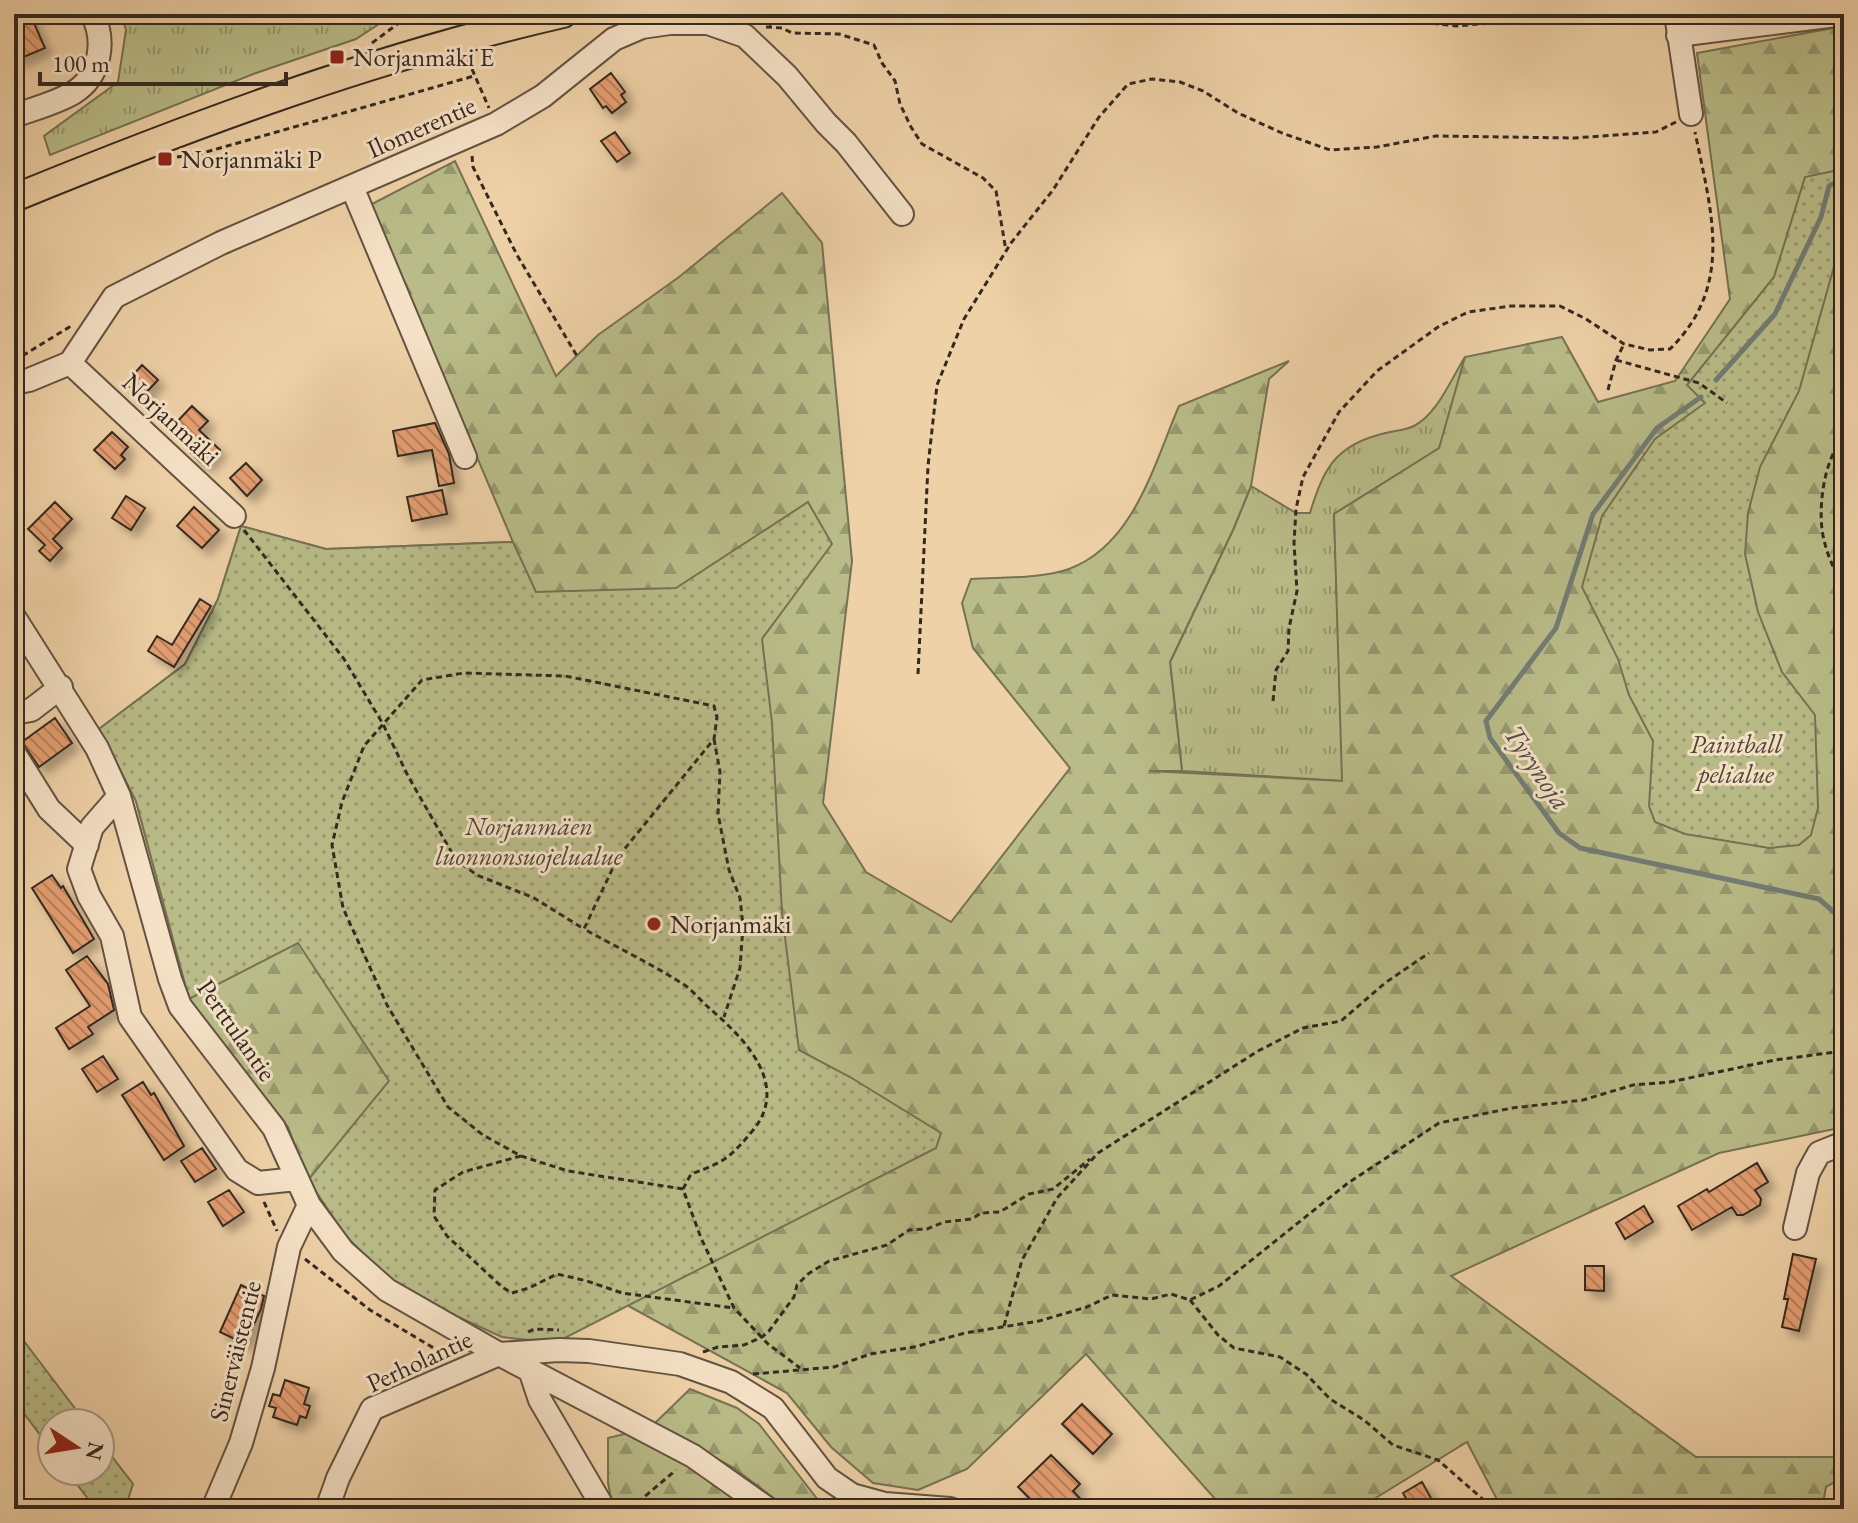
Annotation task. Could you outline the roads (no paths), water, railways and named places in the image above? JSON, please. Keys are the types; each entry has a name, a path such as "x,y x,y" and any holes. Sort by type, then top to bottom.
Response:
{"main road":[{"path":"14,198 104,161 425,48 563,14"}],"street":[{"path":"14,116 74,93 89,77 96,66 101,38 92,14"},
{"path":"1691,114 1677,24 1844,14"},
{"name":"Ilomerentie","path":"70,363 114,297 221,243 471,137 543,96 614,39 642,27 708,23 745,36 787,76 846,143 902,214"},
{"path":"352,187 465,457"},
{"path":"14,383 38,377 70,363"},
{"name":"Norjanmäki","path":"70,363 234,516"},
{"name":"Perttulantie","path":"16,622 61,687 97,748 119,796 180,1006 274,1128 309,1205 343,1251 387,1290 499,1354 693,1456 768,1509"},
{"path":"14,713 31,710 61,687"},
{"path":"14,753 49,809 87,845"},
{"path":"119,796 92,827 79,869 89,896 112,936 130,1017 237,1170 258,1183 297,1179"},
{"path":"1795,1228 1808,1173 1819,1153 1844,1143"},
{"name":"Sinerväistentie","path":"213,1509 241,1443 289,1247 309,1205"},
{"path":"499,1354 589,1351 680,1364 738,1387 773,1408 827,1478 852,1495 885,1504 950,1509"},
{"name":"Perholantie","path":"327,1509 338,1478 372,1409 499,1354"},
{"path":"530,1370 540,1400 604,1509"}],"waterway":[{"name":"Tyrynoja","path":"1716,380 1775,314 1821,217 1829,186 1844,178"},
{"name":"Tyrynoja","path":"1701,397 1657,428 1593,514 1556,628 1486,721 1490,738 1559,833 1580,848 1819,899 1844,921"}],"place":[{"name":"Norjanmäki E","path":"337,57"},
{"name":"Norjanmäki P","path":"165,159"},
{"name":"Norjanmäki","path":"654,924"}],"park label":[{"name":"Paintball pelialue","path":"1736,759"},
{"name":"Norjanmäen luonnonsuojelualue","path":"529,841"}]}
